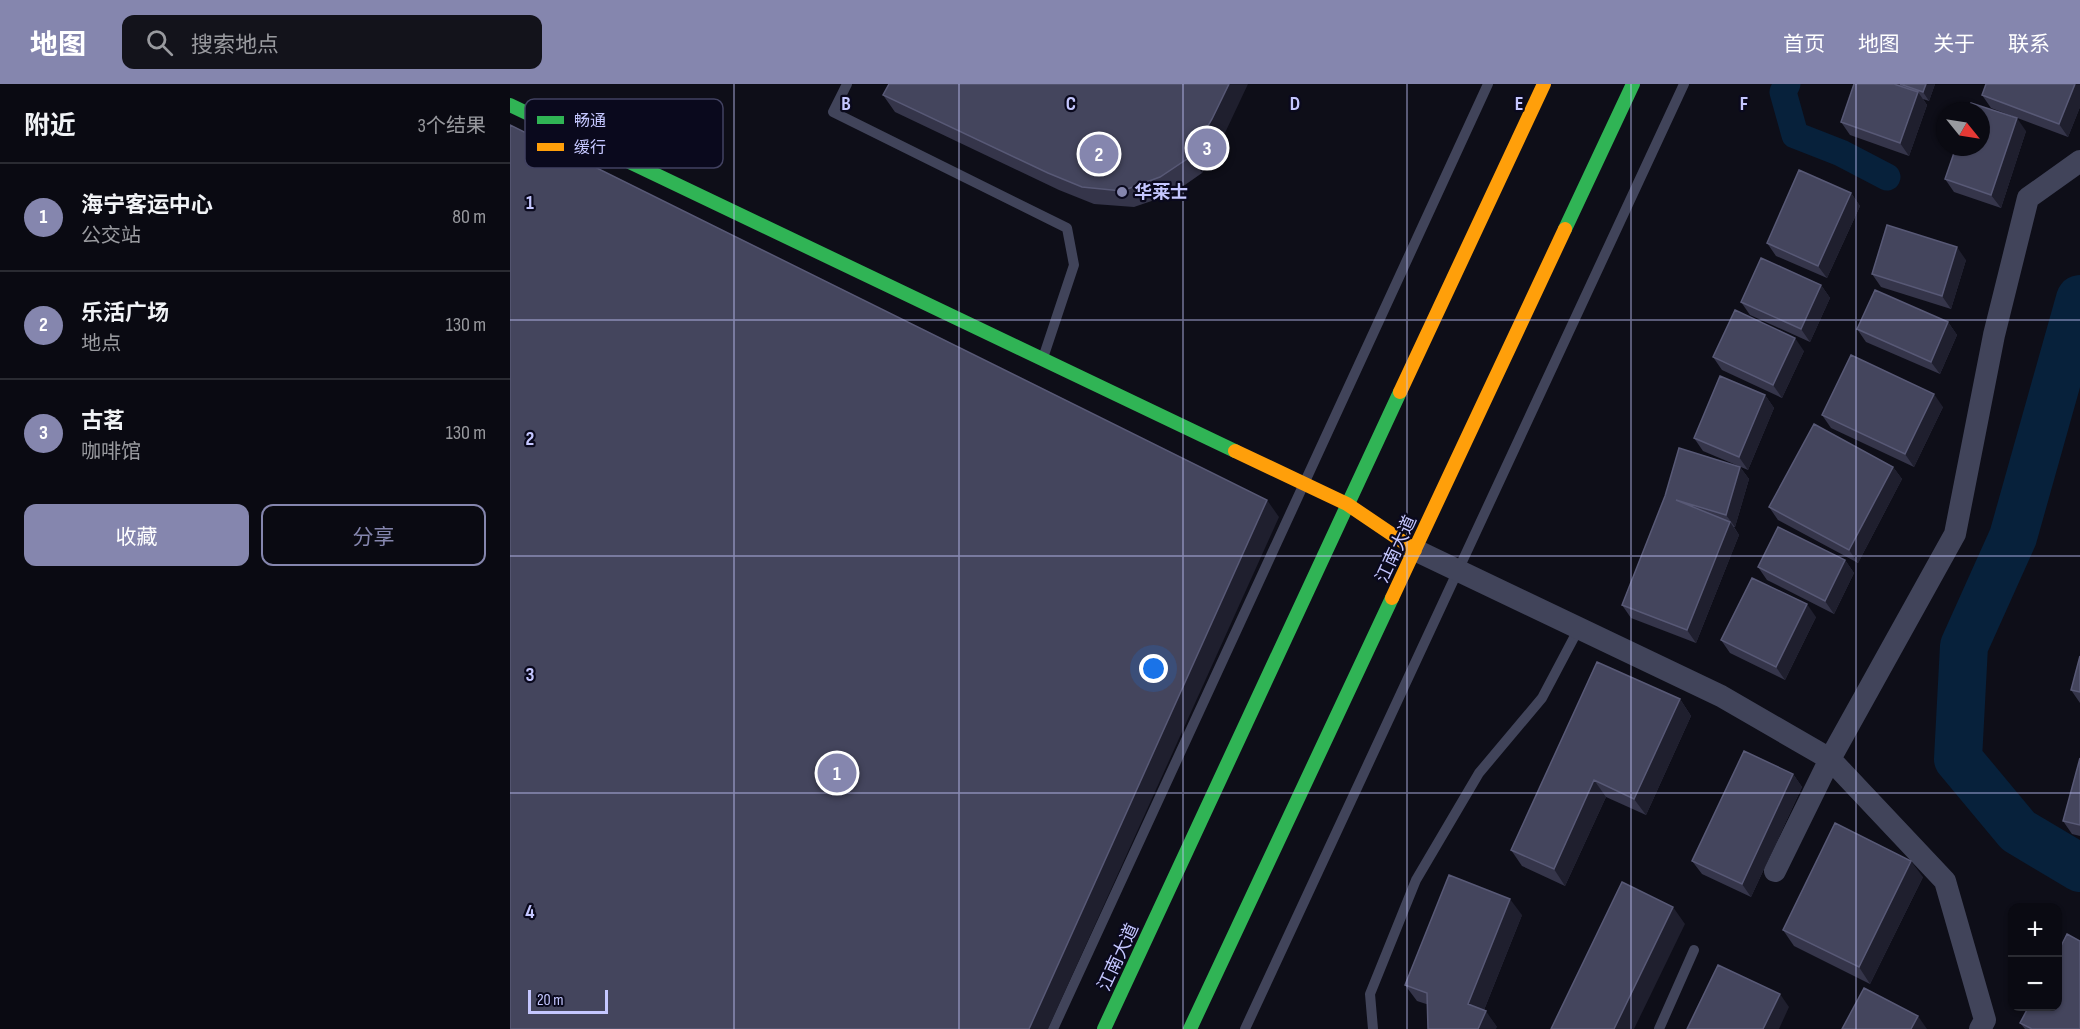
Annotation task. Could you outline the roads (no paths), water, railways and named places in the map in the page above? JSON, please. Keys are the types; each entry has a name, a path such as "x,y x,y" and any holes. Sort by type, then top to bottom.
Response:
{"main road":[{"name":"江南大道","path":"1104,1029 1544,84"},
{"name":"江南大道","path":"1190,1029 1633,84"},
{"path":"510,105 525,112"},
{"path":"642,168 1347,504 1415,550"}],"street":[{"path":"1775,871 1830,759 1955,534 1994,335 2028,198 2080,160"},
{"path":"1415,550 1721,696 1830,759 1945,881 1985,1020 1980,1029"}],"lane":[{"path":"847,84 833,112 1066,228 1074,266 1042,359"},
{"path":"1053,1029 1488,84"},
{"path":"1245,1029 1684,84"},
{"path":"1372,1029 1370,994 1416,880 1479,773 1542,698 1579,628"},
{"path":"1659,1029 1694,950"}],"waterway":[{"path":"1787,84 1783,92 1795,135 1841,153 1887,177"},
{"path":"2080,299 2013,537 1964,646 1958,759 2018,831 2080,868"}],"place":[{"name":"古茗","path":"1207,148"},
{"name":"乐活广场","path":"1099,154"},
{"name":"华莱士","path":"1122,192"},
{"name":"海宁客运中心","path":"837,773"}]}
